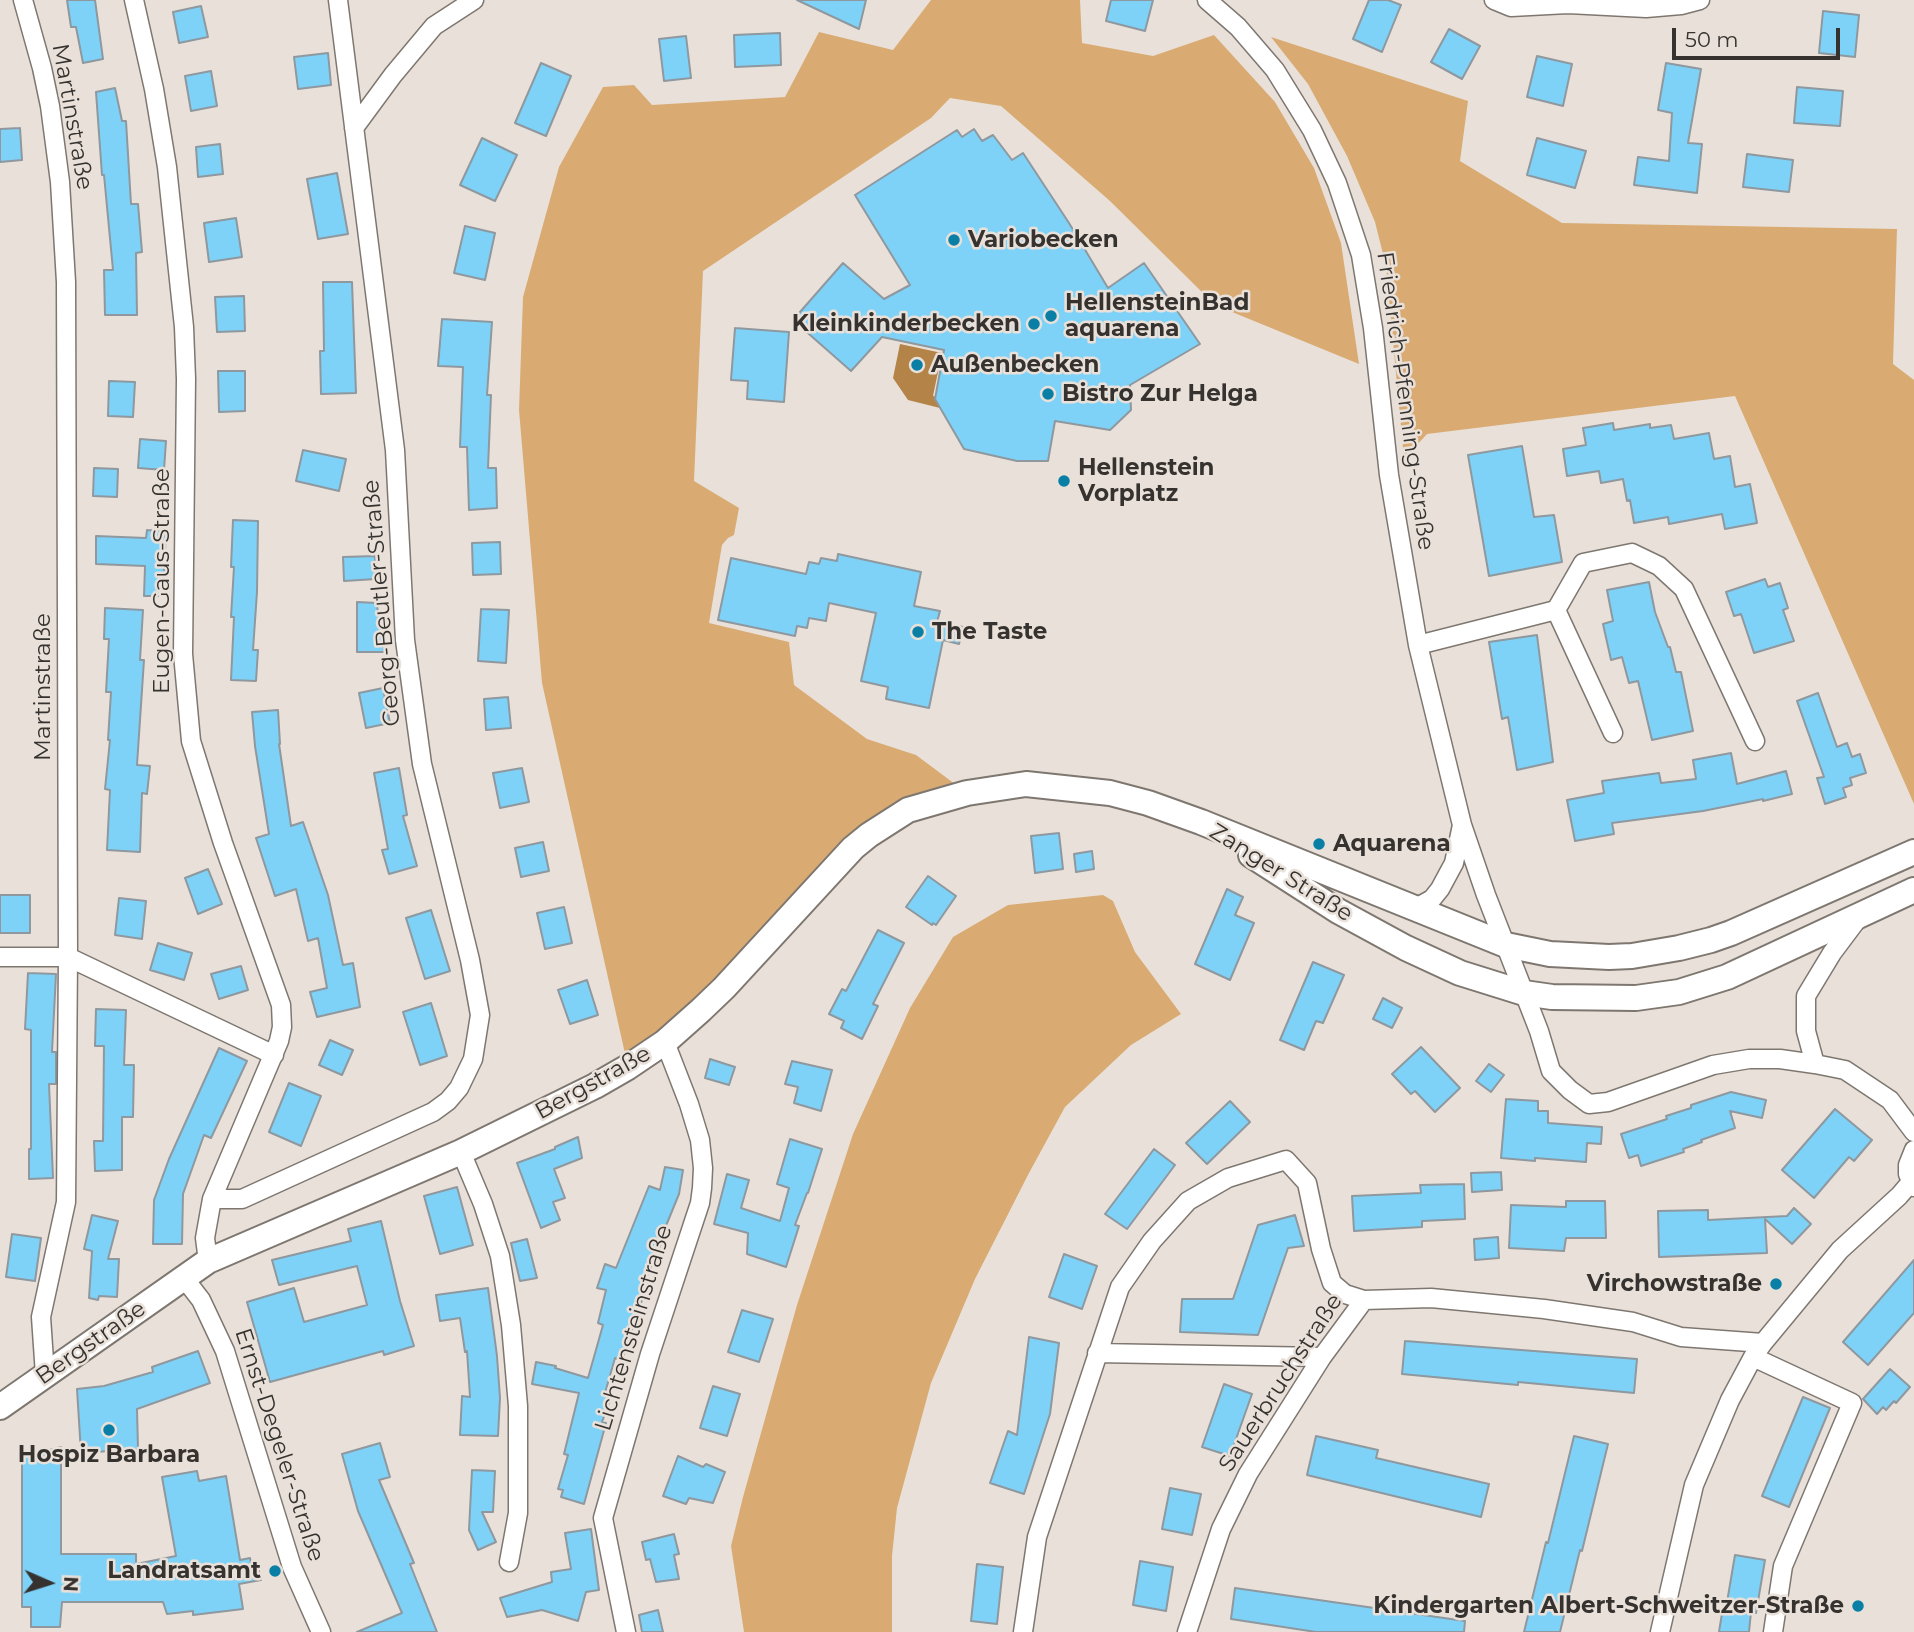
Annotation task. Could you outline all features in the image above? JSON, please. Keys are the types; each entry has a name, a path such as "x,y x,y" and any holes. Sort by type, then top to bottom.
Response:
{"street":[{"name":"Martinstraße","path":"23,0 50,106 65,242 68,957 66,1202 41,1317 45,1375"},
{"name":"Eugen-Gaus-Straße","path":"134,0 161,129 184,327 186,390 183,654 191,741 223,842 281,1005 282,1027 274,1055 212,1199 205,1238 208,1261"},
{"name":"Georg-Beutler-Straße","path":"212,1199 242,1199 433,1112 459,1088 473,1059 480,1014 470,960 422,764 405,640 395,450 338,0"},
{"path":"354,128 434,26 474,0"},
{"name":"Friedrich-Pfenning-Straße","path":"1207,0 1238,27 1275,70 1312,130 1338,183 1361,256 1373,328 1389,475 1418,645 1462,825 1524,993"},
{"path":"1494,0 1511,7 1568,4 1646,8 1681,5 1700,0"},
{"path":"1418,645 1556,610 1583,563 1632,554 1659,566 1684,589 1755,741"},
{"path":"1556,610 1613,733"},
{"name":"Bergstraße","path":"0,1407 208,1261 461,1152 628,1067 664,1042 724,988 853,848 908,810 967,793 1026,784 1110,793 1148,803 1200,822"},
{"name":"Zanger Straße","path":"1200,822 1506,945 1550,954 1609,957 1679,948 1731,933 1914,852"},
{"name":"Zanger Straße","path":"1200,822 1338,911 1406,948 1460,973 1524,993 1552,997 1636,998 1679,992 1727,977 1914,890"},
{"name":"Friedrich-Pfenning-Straße","path":"1414,909 1432,899 1440,889 1454,863 1462,825"},
{"path":"1815,1064 1805,1031 1806,996 1832,953 1861,914"},
{"path":"0,957 68,957 274,1055"},
{"path":"1524,993 1551,1071 1589,1104 1608,1102 1713,1065 1749,1059 1780,1059 1845,1070 1890,1100 1913,1131 1909,1189 1840,1250 1758,1350 1730,1400 1694,1485 1660,1632"},
{"name":"Lichtensteinstraße","path":"626,1632 603,1518 650,1354 700,1203 702,1188 700,1140 664,1042"},
{"path":"461,1152 483,1204 500,1256 511,1325 518,1406 518,1513 509,1562"},
{"path":"1023,1632 1037,1537 1120,1287 1152,1241 1188,1201 1228,1178 1286,1160 1307,1183 1321,1249 1332,1283 1345,1294 1364,1300"},
{"name":"Ernst-Degeler-Straße","path":"184,1278 201,1300 225,1351 292,1567 321,1632"},
{"name":"Sauerbruchstraße","path":"1187,1632 1221,1529 1248,1474 1322,1357 1364,1300 1431,1298 1544,1309 1633,1321 1681,1337 1758,1350"},
{"path":"1758,1350 1852,1403 1783,1566 1773,1632"},
{"path":"1097,1353 1322,1357"}],"shaded area":[{"path":"931,0 1080,0 1082,43 1153,56 1214,35 1275,102 1314,168 1341,243 1359,364 1215,305 1110,201 1001,106 950,98 931,118 703,271 694,481 739,508 734,535 722,545 709,623 789,642 794,685 867,739 916,755 967,793 908,810 628,1067 542,683 519,410 523,297 559,167 603,87 634,85 652,105 785,97 819,32 893,50"},
{"path":"1271,37 1468,101 1460,161 1562,223 1897,229 1893,364 1914,380 1914,804 1735,396 1427,434 1404,459 1386,266 1375,222 1347,156 1308,84"},
{"name":"Außenbecken","path":"900,344 942,353 933,396 954,401 952,411 908,400 893,378"},
{"path":"1103,895 1113,901 1135,952 1181,1014 1131,1045 1065,1107 975,1279 931,1383 897,1508 892,1556 892,1632 744,1632 731,1546 743,1497 797,1305 853,1134 910,1008 953,937 1008,905"}],"building":[{"path":"67,0 95,0 103,59 83,63 76,27 71,27"},
{"path":"797,0 866,0 859,29"},
{"path":"1111,0 1153,0 1145,31 1106,21"},
{"path":"1369,0 1388,0 1401,5 1382,52 1353,39"},
{"path":"201,6 208,37 179,43 173,12"},
{"path":"1823,11 1859,15 1855,57 1819,53"},
{"path":"1449,29 1480,46 1462,79 1431,62"},
{"path":"780,33 781,65 735,67 734,35"},
{"path":"686,36 691,78 664,81 659,39"},
{"path":"328,53 331,85 298,89 294,57"},
{"path":"1537,56 1572,64 1563,106 1527,97"},
{"path":"541,63 571,76 546,136 515,123"},
{"path":"1666,63 1701,69 1688,143 1702,144 1697,193 1634,185 1638,157 1669,161 1672,113 1658,110"},
{"path":"211,71 217,106 191,111 185,76"},
{"path":"1797,87 1843,91 1840,126 1794,123"},
{"path":"115,88 122,121 126,121 131,204 138,204 142,252 136,253 137,315 105,315 104,270 113,270 96,92"},
{"path":"20,128 22,160 0,162 0,129"},
{"name":"HellensteinBad aquarena","path":"974,129 982,141 993,135 1012,160 1023,153 1108,288 1144,263 1200,344 1130,385 1131,410 1110,430 1055,421 1048,461 1017,461 964,449 935,399 944,350 882,337 851,371 793,320 843,263 884,299 910,285 855,195 957,130 962,137"},
{"path":"482,138 517,155 495,201 460,185"},
{"path":"1537,138 1586,151 1575,188 1527,175"},
{"path":"220,144 223,174 198,177 196,147"},
{"path":"1747,154 1793,160 1789,192 1743,187"},
{"path":"337,173 348,234 318,239 307,179"},
{"path":"236,218 242,257 209,262 204,223"},
{"path":"465,226 495,233 485,280 454,273"},
{"path":"323,282 352,282 356,393 321,394 320,351 324,351"},
{"path":"244,296 245,331 217,332 215,297"},
{"path":"442,319 492,322 487,395 491,395 488,468 496,468 497,508 469,510 467,447 460,447 463,367 438,366"},
{"path":"735,328 789,332 784,402 747,399 748,381 731,380"},
{"path":"218,371 245,371 245,411 219,412"},
{"path":"109,381 135,382 133,417 108,416"},
{"path":"1613,423 1614,430 1650,424 1650,428 1671,425 1674,439 1709,433 1714,459 1730,456 1735,487 1750,484 1757,523 1725,529 1722,514 1669,524 1668,517 1634,523 1623,479 1601,483 1599,471 1567,476 1563,449 1586,445 1583,428"},
{"path":"140,439 166,441 164,470 138,468"},
{"path":"1522,446 1534,517 1554,515 1562,562 1489,576 1468,455"},
{"path":"303,450 346,459 339,491 296,481"},
{"path":"94,468 118,469 117,497 93,496"},
{"path":"233,520 258,521 253,650 258,650 256,681 231,680 234,617 231,617"},
{"path":"147,530 166,531 165,596 144,596 145,566 96,564 96,536 146,538"},
{"path":"500,542 501,574 473,575 472,543"},
{"name":"The Taste","path":"838,554 921,572 914,606 940,611 937,622 963,627 959,644 943,640 929,708 886,699 888,687 861,681 876,613 829,603 826,621 809,618 807,628 797,626 795,636 718,620 731,558 806,574 809,562 819,564 821,558 837,561"},
{"path":"375,556 376,579 344,581 343,557"},
{"path":"1765,579 1768,587 1780,583 1788,608 1783,610 1794,641 1754,653 1741,614 1734,616 1726,592"},
{"path":"1649,582 1655,612 1670,647 1676,672 1681,672 1693,731 1652,740 1638,681 1629,683 1622,657 1611,660 1603,624 1613,621 1607,590"},
{"path":"357,602 377,603 378,615 383,615 384,652 357,652"},
{"path":"105,608 143,610 140,660 144,660 137,765 150,766 147,794 142,793 140,852 107,850 110,790 105,789 111,692 106,692 109,639 104,639"},
{"path":"481,609 509,610 506,663 478,661"},
{"path":"1537,635 1553,762 1517,770 1508,717 1502,719 1489,642"},
{"path":"383,688 390,723 366,728 359,693"},
{"path":"1818,693 1837,747 1847,743 1852,757 1860,754 1866,773 1850,778 1852,785 1843,788 1846,797 1825,804 1817,778 1824,777 1797,701"},
{"path":"508,697 511,728 486,730 484,699"},
{"path":"278,710 279,744 291,826 303,822 328,895 343,965 353,963 360,1007 317,1017 310,992 327,988 318,938 308,941 296,889 275,896 256,838 269,834 252,712"},
{"path":"1731,753 1737,784 1786,771 1792,794 1703,811 1612,823 1614,834 1575,841 1567,800 1604,793 1602,781 1659,773 1661,783 1696,779 1693,760"},
{"path":"399,768 407,815 403,816 417,866 389,874 382,850 388,849 374,773"},
{"path":"522,768 529,802 500,808 493,773"},
{"path":"1059,833 1063,869 1035,873 1031,836"},
{"path":"543,842 549,871 521,877 515,848"},
{"path":"1092,851 1094,869 1076,872 1074,854"},
{"path":"208,869 222,904 198,914 185,878"},
{"path":"928,876 956,896 936,925 906,907"},
{"path":"1227,889 1243,897 1235,915 1254,923 1230,980 1195,964"},
{"path":"0,895 30,895 30,933 0,933"},
{"path":"119,898 146,901 142,939 115,935"},
{"path":"564,907 572,943 545,949 537,913"},
{"path":"431,910 450,971 425,979 406,918"},
{"path":"878,930 904,943 873,1004 878,1006 862,1039 841,1028 844,1021 829,1014 842,989 846,991"},
{"path":"158,943 192,953 184,980 150,970"},
{"path":"1313,962 1344,975 1323,1023 1316,1021 1304,1050 1280,1040"},
{"path":"241,966 248,990 219,999 211,974"},
{"path":"28,973 56,974 52,1052 56,1052 56,1084 49,1084 53,1178 29,1179 31,1030 25,1029"},
{"path":"587,980 598,1015 570,1024 558,990"},
{"path":"1383,998 1402,1008 1392,1028 1373,1019"},
{"path":"431,1003 447,1056 420,1065 403,1012"},
{"path":"96,1009 126,1010 124,1065 134,1065 133,1117 122,1117 122,1170 95,1171 94,1141 103,1141 104,1046 95,1046"},
{"path":"330,1040 353,1050 342,1075 319,1065"},
{"path":"1421,1047 1460,1088 1435,1112 1415,1091 1411,1094 1392,1074"},
{"path":"219,1048 247,1061 211,1138 204,1135 183,1194 182,1244 153,1244 154,1200 169,1159"},
{"path":"710,1059 735,1067 729,1085 705,1078"},
{"path":"792,1061 832,1070 821,1111 794,1103 798,1087 785,1084"},
{"path":"1489,1064 1504,1075 1491,1092 1476,1081"},
{"path":"289,1083 321,1096 301,1146 269,1132"},
{"path":"1731,1092 1766,1100 1762,1118 1730,1111 1735,1128 1701,1140 1702,1142 1683,1149 1684,1152 1641,1166 1638,1155 1629,1158 1621,1134 1667,1119 1666,1116 1691,1108 1691,1105"},
{"path":"1506,1099 1538,1101 1538,1111 1548,1111 1548,1123 1602,1127 1601,1144 1587,1143 1586,1162 1501,1158"},
{"path":"1230,1101 1250,1122 1207,1164 1186,1143"},
{"path":"1835,1109 1872,1140 1854,1161 1849,1157 1814,1198 1782,1170"},
{"path":"578,1137 582,1158 554,1169 565,1198 553,1202 560,1220 541,1228 517,1163"},
{"path":"790,1139 822,1149 795,1225 799,1226 786,1267 747,1254 748,1233 714,1224 727,1174 749,1180 741,1208 780,1221 789,1188 777,1184"},
{"path":"1154,1149 1175,1165 1127,1229 1105,1214"},
{"path":"665,1167 683,1170 679,1194 646,1278 649,1279 622,1360 615,1358 605,1393 612,1395 602,1422 606,1423 584,1504 561,1497 563,1490 558,1489 568,1455 564,1454 579,1393 532,1384 536,1362 588,1378 603,1325 598,1323 606,1290 597,1288 605,1264 616,1268 649,1186 660,1190"},
{"path":"1501,1172 1502,1190 1472,1192 1471,1173"},
{"path":"1464,1184 1465,1219 1422,1221 1422,1227 1354,1231 1352,1196 1421,1193 1420,1185"},
{"path":"457,1187 473,1245 440,1254 424,1196"},
{"path":"1566,1201 1605,1201 1606,1238 1566,1238 1564,1251 1509,1248 1511,1205 1566,1207"},
{"path":"1794,1208 1811,1224 1792,1244 1765,1219 1767,1253 1659,1257 1658,1211 1708,1210 1708,1220 1787,1216"},
{"path":"92,1215 118,1221 108,1259 119,1259 117,1297 99,1296 98,1300 89,1298 92,1251 84,1249"},
{"path":"1295,1215 1304,1246 1288,1248 1258,1335 1180,1332 1182,1299 1233,1299 1258,1225"},
{"path":"381,1221 414,1346 384,1355 383,1351 270,1382 247,1302 294,1288 304,1322 367,1305 357,1266 279,1285 272,1260 351,1241 348,1229"},
{"path":"12,1234 41,1238 35,1281 6,1277"},
{"path":"1498,1237 1499,1258 1475,1260 1474,1239"},
{"path":"527,1239 537,1278 520,1281 511,1243"},
{"path":"1064,1254 1097,1266 1082,1309 1049,1297"},
{"path":"1914,1260 1914,1313 1868,1365 1843,1342"},
{"path":"488,1288 500,1398 498,1436 460,1435 462,1396 470,1397 467,1351 465,1352 460,1318 440,1321 436,1295"},
{"path":"742,1310 773,1319 759,1362 728,1352"},
{"path":"1029,1337 1059,1343 1050,1414 1024,1494 990,1483 1008,1431 1017,1435"},
{"path":"1405,1341 1637,1359 1634,1393 1402,1374"},
{"path":"198,1351 210,1383 137,1409 138,1449 81,1453 77,1389 104,1386 153,1372 152,1367"},
{"path":"1890,1369 1910,1387 1896,1403 1894,1401 1886,1410 1883,1407 1877,1414 1863,1399"},
{"path":"1224,1384 1252,1394 1230,1456 1202,1447"},
{"path":"713,1386 740,1394 727,1436 700,1428"},
{"path":"1803,1397 1830,1408 1789,1507 1762,1496"},
{"path":"1316,1436 1378,1450 1376,1458 1489,1484 1481,1517 1307,1475"},
{"path":"1574,1436 1608,1444 1582,1551 1580,1550 1560,1632 1524,1632 1546,1542 1548,1543"},
{"path":"380,1443 390,1477 379,1480 414,1563 410,1564 437,1632 357,1632 402,1613 358,1511 342,1454"},
{"path":"61,1447 61,1554 136,1554 136,1564 176,1556 162,1477 197,1471 199,1481 226,1476 240,1560 250,1558 251,1563 257,1562 261,1580 239,1584 243,1609 193,1615 193,1611 167,1614 163,1602 62,1602 60,1627 31,1627 31,1607 22,1607 22,1457"},
{"path":"678,1456 703,1467 706,1464 725,1472 713,1503 689,1498 686,1504 663,1496"},
{"path":"472,1470 495,1471 493,1512 482,1512 496,1542 478,1550 469,1530"},
{"path":"1170,1488 1201,1494 1192,1535 1162,1529"},
{"path":"591,1529 599,1590 586,1592 578,1621 542,1610 507,1617 500,1598 552,1582 551,1572 571,1569 565,1533"},
{"path":"674,1534 679,1554 674,1555 679,1579 656,1582 650,1559 646,1560 642,1542"},
{"path":"1735,1555 1765,1560 1756,1613 1751,1612 1749,1632 1719,1632 1723,1607 1726,1608"},
{"path":"1140,1561 1173,1567 1166,1611 1133,1605"},
{"path":"977,1564 1003,1567 997,1624 971,1621"},
{"path":"1235,1588 1465,1621 1464,1632 1316,1632 1231,1619"},
{"path":"658,1610 663,1632 642,1632 639,1615"}],"place":[{"name":"Variobecken","path":"954,240"},
{"name":"HellensteinBad aquarena","path":"1051,316"},
{"name":"Kleinkinderbecken","path":"1034,324"},
{"name":"Außenbecken","path":"917,365"},
{"name":"Bistro Zur Helga","path":"1048,394"},
{"name":"Hellenstein Vorplatz","path":"1064,481"},
{"name":"The Taste","path":"918,632"},
{"name":"Aquarena","path":"1319,844"},
{"name":"Virchowstraße","path":"1776,1284"},
{"name":"Hospiz Barbara","path":"109,1430"},
{"name":"Landratsamt","path":"275,1571"},
{"name":"Kindergarten Albert-Schweitzer-Straße","path":"1858,1606"}]}
